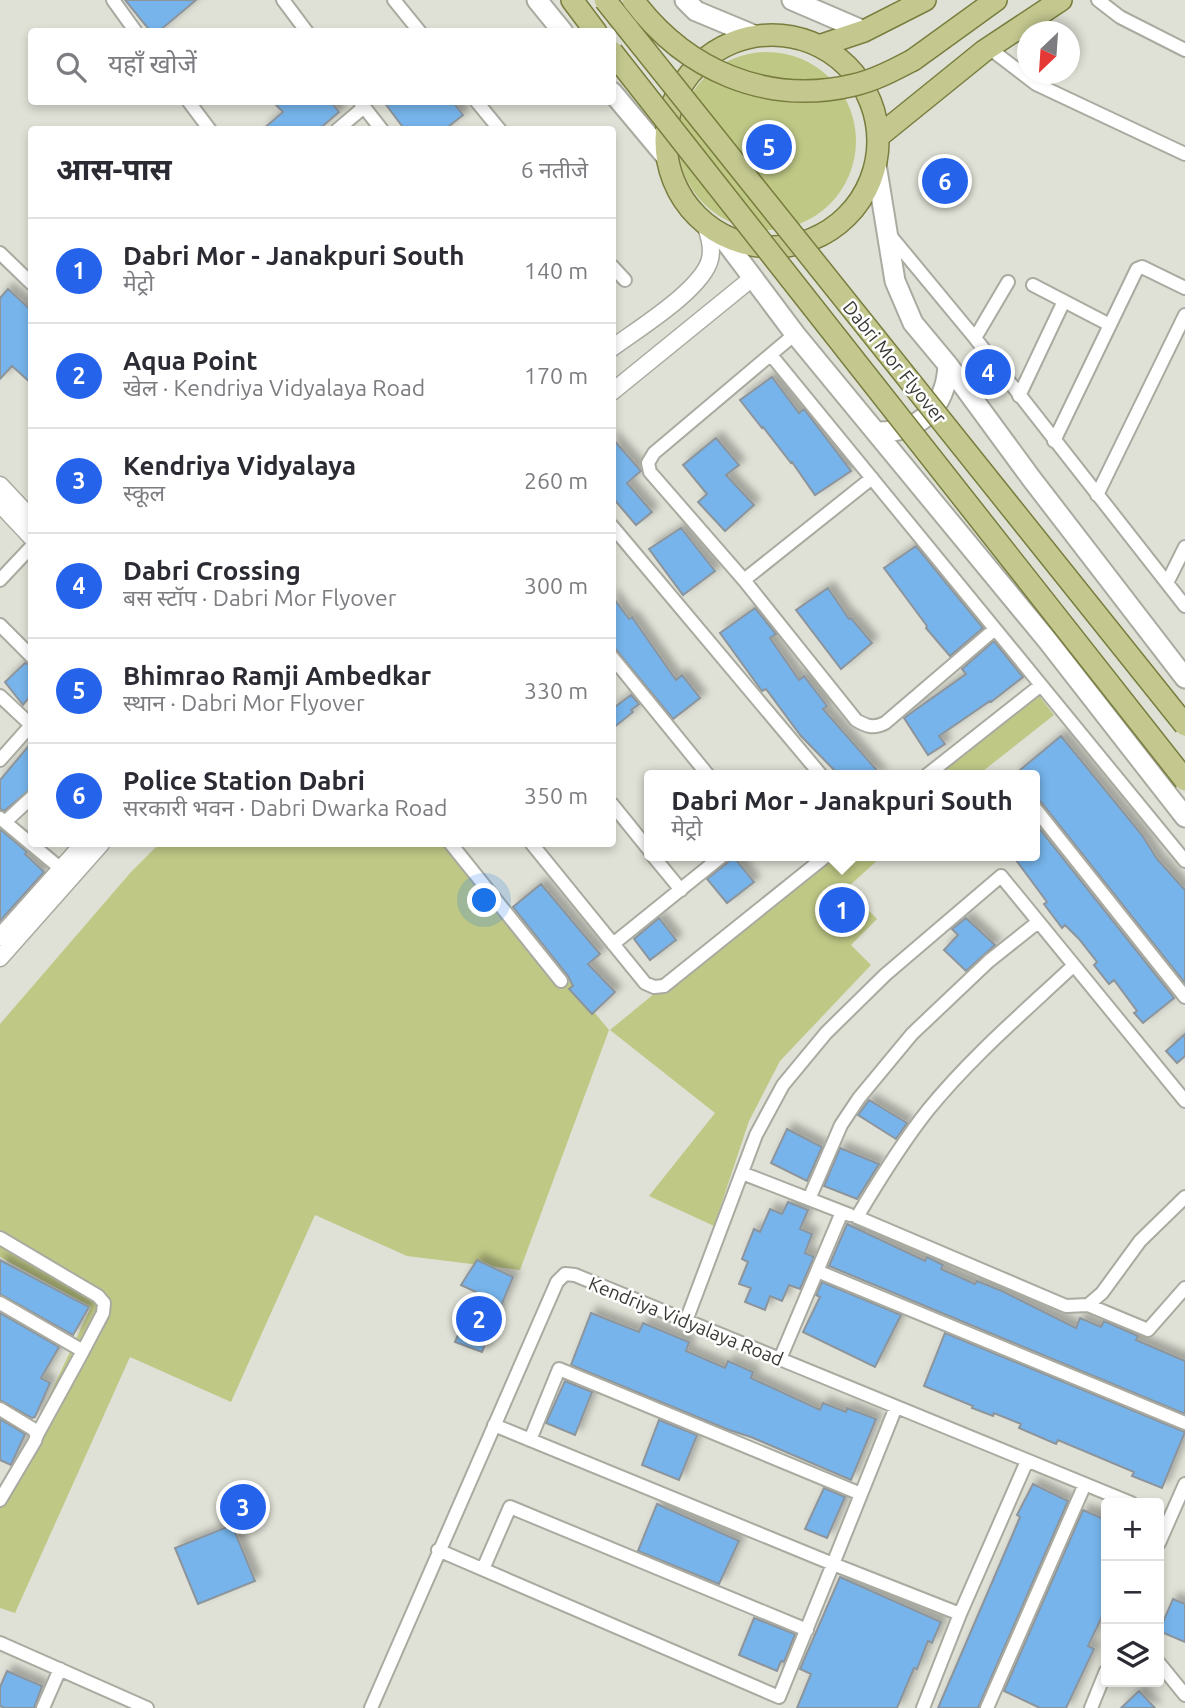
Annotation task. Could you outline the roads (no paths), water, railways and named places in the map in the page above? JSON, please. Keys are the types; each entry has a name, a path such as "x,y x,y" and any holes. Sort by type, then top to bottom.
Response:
{"main road":[{"path":"537,0 560,28"},
{"path":"572,0 593,28"},
{"name":"Dabri Mor Flyover","path":"605,0 1185,725"},
{"path":"633,0 671,43 698,62 758,86 789,90 822,90 854,85 884,75 913,60 996,0"},
{"path":"685,0 696,10 756,36"},
{"path":"792,0 863,31"},
{"path":"819,46 863,31 925,0"},
{"path":"879,136 989,48 1061,0"},
{"path":"712,228 742,242 763,247 785,246 807,241 827,232 859,203 870,184 881,150 871,103 863,86 844,63 819,46 788,36 756,36 736,41 700,63 675,97 669,117 666,138 668,159 680,193 712,228 795,334 1047,640 1185,817"},
{"name":"Dabri Mor Flyover","path":"616,57 1185,779"},
{"path":"616,97 668,159"},
{"path":"876,164 895,281 913,323 948,365 1185,678"},
{"path":"876,432 904,429 917,424 928,415 943,392 948,365"}],"street":[{"path":"113,0 133,28"},
{"path":"283,0 304,28"},
{"path":"394,0 417,28"},
{"path":"1098,0 1120,17 1185,50"},
{"path":"989,48 1035,84 1185,154"},
{"path":"191,105 207,126"},
{"path":"341,126 361,105"},
{"path":"363,105 379,126"},
{"path":"479,105 497,126"},
{"path":"616,345 699,281 710,259 712,228"},
{"path":"888,233 975,338 1185,606"},
{"path":"0,253 28,280"},
{"path":"1054,441 1139,267 1185,288"},
{"path":"616,270 625,280"},
{"path":"616,389 751,279"},
{"path":"975,338 1008,282"},
{"path":"1032,285 1110,325"},
{"path":"1019,397 1064,301"},
{"path":"1097,495 1185,315"},
{"path":"795,334 654,453 648,463 650,472 744,580 856,720 866,726 877,727 885,723 995,629"},
{"path":"771,355 1185,861"},
{"path":"744,580 872,478"},
{"path":"0,485 28,515"},
{"path":"0,504 28,534"},
{"path":"618,542 817,770"},
{"path":"0,580 28,550"},
{"path":"1167,583 1184,551"},
{"path":"0,625 28,653"},
{"path":"616,662 704,770"},
{"path":"933,770 1041,685"},
{"path":"0,696 28,721"},
{"path":"0,760 28,727"},
{"path":"28,800 2,820 28,842"},
{"path":"616,809 644,845"},
{"path":"1040,815 1185,997"},
{"path":"35,847 60,868"},
{"path":"0,937 80,847"},
{"path":"0,958 98,847"},
{"path":"453,847 561,981"},
{"path":"534,847 645,983 654,987 664,986 820,861"},
{"path":"657,861 681,890"},
{"path":"613,944 716,861"},
{"path":"686,1321 756,1135 783,1085 826,1033 885,975 1002,876 1185,1101"},
{"path":"809,1199 841,1125 859,1098 912,1034 989,961 1038,922"},
{"path":"857,1217 886,1166 929,1109 980,1053 1073,965"},
{"path":"742,1173 857,1217 1066,1306 1088,1304 1149,1330 1185,1288"},
{"path":"1088,1304 1102,1293 1140,1241 1185,1197"},
{"path":"780,1359 842,1212"},
{"path":"0,1238 98,1296 104,1303 103,1313 83,1351 0,1500"},
{"path":"817,1271 1185,1423"},
{"name":"Kendriya Vidyalaya Road","path":"371,1708 556,1282 565,1275 575,1275 1119,1498"},
{"path":"0,1303 83,1351"},
{"path":"530,1440 559,1369 861,1494"},
{"path":"438,1550 777,1702 896,1407"},
{"path":"0,1409 33,1429 37,1435"},
{"path":"494,1425 960,1615"},
{"path":"923,1708 1027,1461"},
{"path":"987,1708 1085,1484"},
{"path":"1164,1517 1185,1484"},
{"path":"483,1569 510,1507 807,1630"},
{"path":"0,1643 147,1708"},
{"path":"1164,1669 1185,1695"},
{"path":"43,1708 60,1670"},
{"path":"1091,1708 1101,1683"}],"place":[{"name":"Bhimrao Ramji Ambedkar","path":"769,147"},
{"name":"Police Station Dabri","path":"945,181"},
{"name":"Dabri Crossing","path":"988,372"},
{"name":"Dabri Mor - Janakpuri South","path":"842,910"},
{"name":"Aqua Point","path":"479,1319"},
{"name":"Kendriya Vidyalaya","path":"243,1507"}]}
